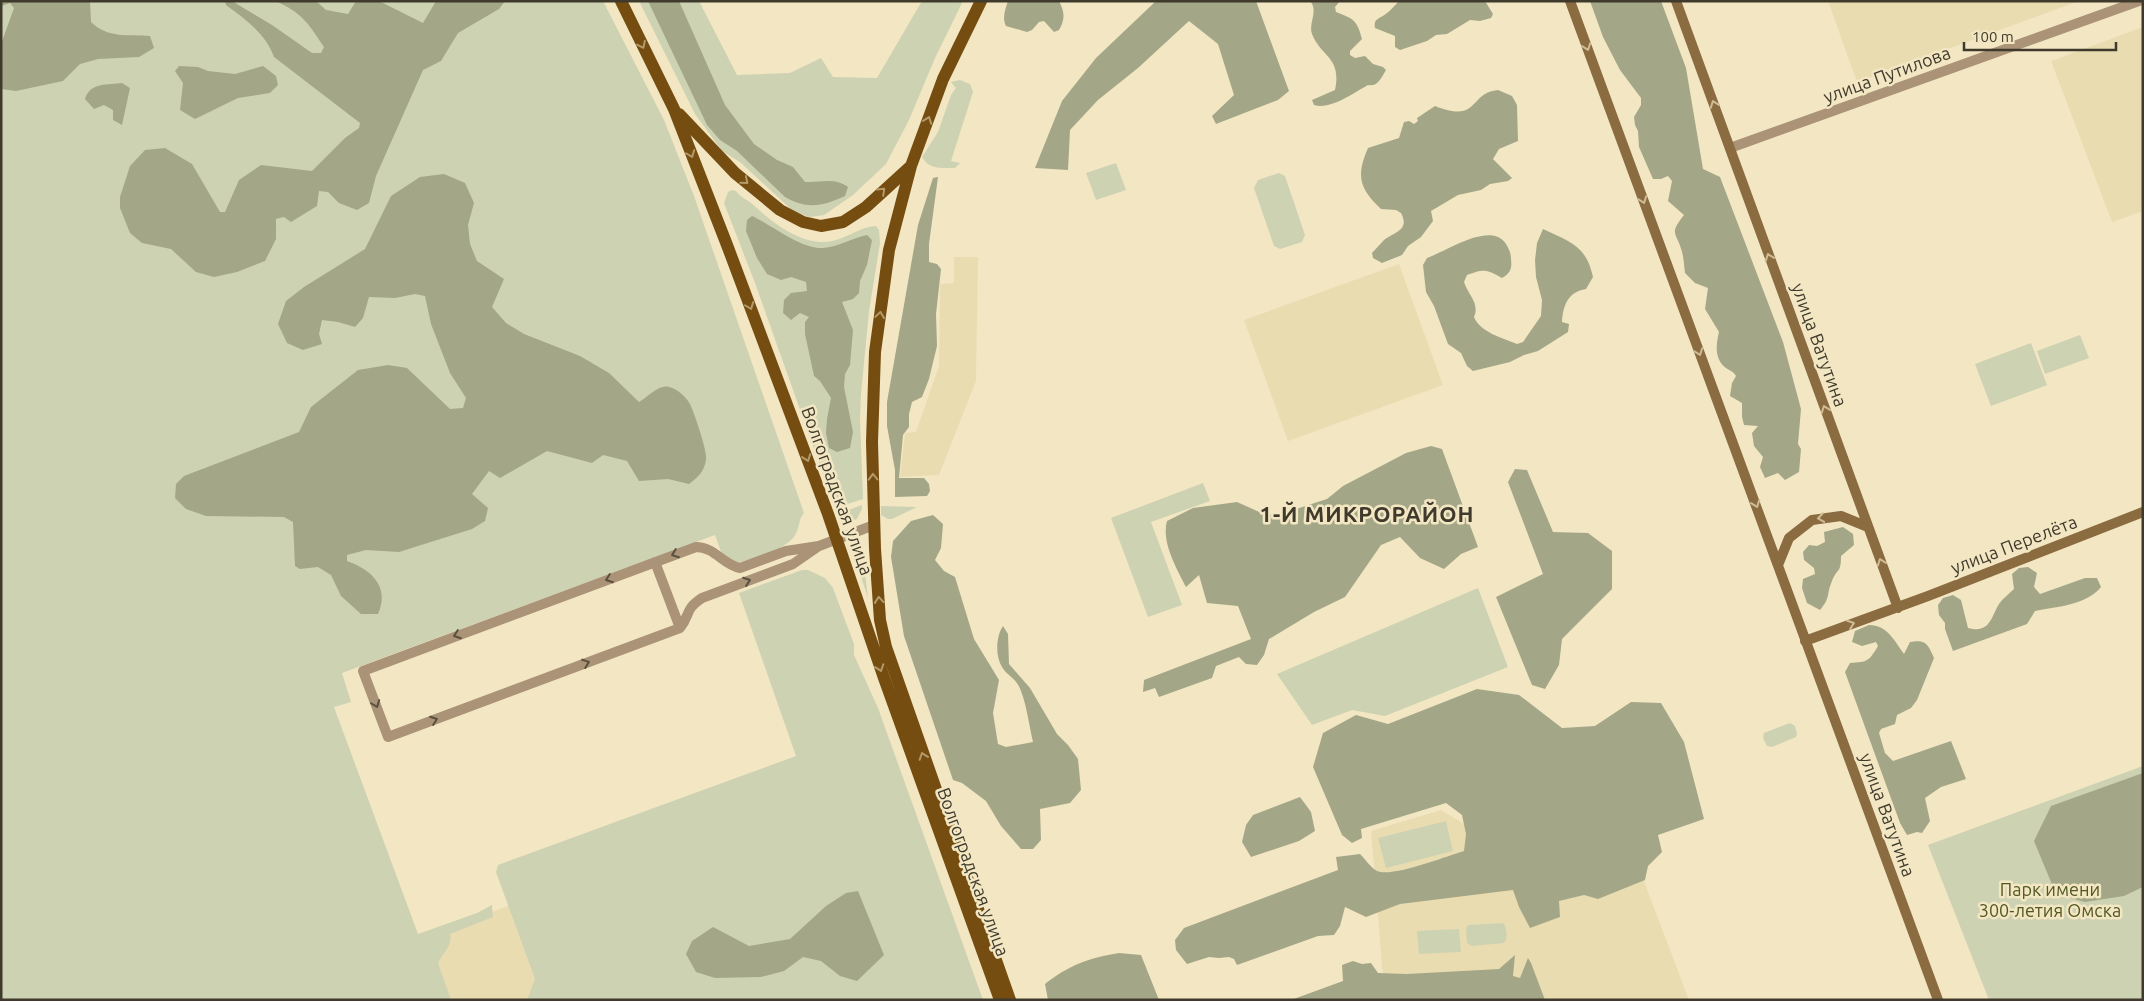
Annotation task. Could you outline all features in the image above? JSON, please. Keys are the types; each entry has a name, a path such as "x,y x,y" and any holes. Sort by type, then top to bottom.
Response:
{"main road":[{"name":"Волгоградская улица","path":"621,1 674,108 836,539 1000,1000"},
{"name":"Волгоградская улица","path":"981,1 943,80 911,166 888,250 875,352 872,442 874,525 880,620 886,647 1010,1000"},
{"name":"улица Ватутина","path":"1570,1 1938,1000"},
{"name":"улица Ватутина","path":"1676,1 1898,608"},
{"path":"674,108 735,172 780,210 803,222 822,226 843,222 866,206 911,166"},
{"name":"улица Перелёта","path":"1898,608 2143,512"},
{"path":"1778,565 1788,538 1812,520 1841,516 1868,527"},
{"path":"1806,641 1898,608"}],"street":[{"name":"улица Путилова","path":"1730,148 2139,1"},
{"path":"819,546 786,551 740,568 704,547 696,546 363,671 388,737 680,628 684,623 689,607 702,598 792,564 819,546 874,525"},
{"path":"655,562 680,628"}],"shaded area":[{"path":"1828,1 2079,1 1857,82"},
{"path":"2143,27 2143,211 2112,222 2051,61"},
{"path":"954,257 978,257 976,381 939,475 900,477 905,433 916,432 939,366 940,284 954,283"},
{"path":"1399,264 1443,385 1288,441 1244,320"},
{"path":"1441,810 1551,877 1631,847 1689,1000 1504,1000 1384,988 1371,831"},
{"path":"527,899 562,990 536,1000 436,1000 414,941"}],"green space":[{"path":"1,1 603,1 664,120 694,196 804,513 793,538 780,548 765,554 734,564 723,557 715,535 342,673 351,702 334,707 418,934 477,913 492,905 493,917 450,934 449,945 438,963 451,1000 1,1000"},
{"path":"1,1 90,1 91,22 105,31 119,35 150,36 154,48 139,57 98,59 80,64 63,81 16,91 1,89 1,44 14,8 10,3 1,6"},
{"path":"225,1 232,1 272,25 312,53 321,53 324,47 309,25 293,10 276,1 316,1 326,10 348,14 356,1 379,1 423,23 436,1 505,1 499,9 458,33 441,61 423,70 376,176 369,203 357,210 339,203 328,192 319,191 317,206 291,222 284,217 276,219 276,239 265,261 237,272 214,277 196,272 171,249 142,243 130,233 120,208 120,197 130,166 145,150 165,148 192,164 220,212 225,212 239,180 261,165 312,171 345,138 359,128 360,123 274,57 260,34 226,5"},
{"path":"639,1 699,1 737,75 790,73 821,58 833,77 877,78 922,1 963,1 935,58 909,120 886,164 853,195 824,215 810,217 794,212 740,162 722,151 695,114"},
{"path":"648,1 679,1 725,105 754,144 777,160 793,167 805,182 832,181 843,184 848,187 845,196 815,205 801,204 793,201 785,197 737,151 720,140 707,125"},
{"path":"1008,1 1059,1 1064,16 1059,30 1054,32 1044,21 1039,22 1032,30 1027,32 1006,26 1004,17"},
{"path":"1156,1 1256,1 1289,91 1278,100 1216,124 1212,116 1234,95 1218,44 1189,21 1138,68 1098,100 1070,130 1068,170 1035,168 1062,101 1096,58"},
{"path":"1310,1 1340,1 1335,7 1336,12 1354,21 1362,39 1350,51 1350,55 1355,58 1365,56 1373,64 1386,70 1377,83 1368,85 1335,103 1321,106 1314,105 1312,100 1335,90 1336,71 1330,58 1320,48 1312,34 1311,26 1314,9"},
{"path":"1399,1 1485,1 1493,14 1491,18 1480,21 1470,20 1447,34 1436,35 1427,41 1400,50 1395,47 1395,36 1375,28 1376,20"},
{"path":"1590,1 1661,1 1686,68 1703,169 1720,177 1783,342 1801,409 1798,444 1801,449 1799,472 1785,480 1778,473 1765,478 1760,467 1763,457 1754,446 1752,433 1758,426 1744,425 1742,403 1730,396 1732,383 1736,376 1719,360 1717,346 1719,332 1705,309 1708,288 1695,283 1685,273 1683,255 1675,234 1676,226 1684,215 1668,201 1672,181 1668,176 1661,179 1653,179 1639,147 1638,131 1635,125 1634,117 1641,105 1641,98 1620,70 1603,37"},
{"path":"179,66 198,67 208,71 235,74 263,66 276,76 278,85 270,93 238,98 195,119 180,110 183,83 175,71"},
{"path":"960,80 970,84 973,92 951,161 960,163 955,168 932,166 922,157 938,132 951,95 956,88 951,82"},
{"path":"122,83 130,88 122,125 113,120 113,110 104,105 94,109 85,99 87,94 95,87 105,84"},
{"path":"1498,90 1512,96 1517,105 1518,141 1499,149 1493,159 1512,178 1508,181 1490,184 1481,190 1458,195 1431,211 1433,221 1421,237 1408,246 1402,255 1382,263 1373,258 1372,253 1384,240 1400,230 1404,223 1401,213 1396,210 1381,209 1364,188 1361,174 1368,148 1399,138 1404,122 1409,121 1414,124 1418,121 1417,118 1435,106 1449,111 1460,112 1467,110 1482,96"},
{"path":"1116,163 1126,190 1096,200 1086,173"},
{"path":"1279,173 1285,176 1305,235 1302,242 1280,249 1274,246 1254,188 1258,180"},
{"path":"444,174 465,183 474,203 468,225 470,244 477,261 504,279 492,307 506,323 524,334 580,356 609,373 639,402 661,387 669,387 679,391 692,408 703,441 706,460 700,474 689,484 668,479 639,481 627,461 603,455 592,463 547,451 500,478 489,471 472,494 488,508 485,521 472,529 399,552 366,550 347,555 347,561 364,569 371,575 380,588 382,596 378,614 361,614 341,596 331,575 318,567 300,569 295,566 293,522 284,517 206,516 186,509 175,498 176,484 184,476 299,432 311,407 358,370 388,365 407,368 450,409 463,408 466,398 450,373 431,324 425,296 415,294 395,298 369,297 363,318 355,327 322,320 319,334 322,344 303,350 287,343 278,324 286,301 304,287 365,249 391,196 420,177"},
{"path":"938,177 929,244 929,262 937,264 941,269 936,314 937,346 929,379 922,397 912,402 909,414 909,427 903,435 899,478 924,478 929,484 930,491 927,496 895,497 895,470 887,426 887,402 918,225 933,178"},
{"path":"736,191 778,225 799,237 810,240 832,241 859,230 876,226 879,230 880,243 869,311 861,394 863,499 835,508 755,283 724,203 728,192"},
{"path":"752,216 796,241 814,247 829,247 867,235 872,240 867,265 860,281 859,293 853,299 842,302 853,330 850,365 845,374 844,387 853,432 850,448 837,452 829,448 826,433 831,398 820,381 814,376 805,334 805,322 809,317 800,313 791,320 783,313 784,300 791,293 807,291 806,282 791,277 781,280 767,274 757,258 746,231 747,220"},
{"path":"1543,229 1569,241 1581,251 1590,266 1593,277 1586,289 1571,296 1565,305 1562,322 1569,324 1568,332 1538,351 1510,362 1473,371 1467,366 1461,353 1448,344 1434,306 1426,292 1423,265 1427,258 1468,240 1479,236 1490,235 1499,237 1506,244 1510,253 1511,265 1509,272 1502,278 1485,271 1477,272 1467,275 1464,282 1475,303 1474,317 1481,327 1492,334 1517,344 1523,342 1541,316 1542,300 1536,277 1535,260 1537,243"},
{"path":"2080,335 2089,358 2045,374 2037,351"},
{"path":"2031,343 2047,385 1991,406 1975,364"},
{"path":"1431,446 1442,449 1478,547 1461,554 1444,569 1420,558 1400,537 1381,545 1345,597 1314,612 1269,639 1264,655 1257,665 1246,664 1239,657 1216,666 1212,678 1159,697 1155,688 1143,692 1144,680 1251,639 1238,606 1207,603 1199,575 1186,587 1174,564 1168,546 1166,538 1167,521 1193,508 1237,502 1266,515 1296,509 1327,499 1343,486 1406,453"},
{"path":"1515,469 1527,470 1553,532 1588,533 1612,551 1612,589 1562,639 1559,665 1545,689 1532,685 1496,597 1543,574 1508,482"},
{"path":"1203,483 1210,501 1151,522 1182,605 1148,617 1111,518"},
{"path":"862,505 857,519 844,523 840,513"},
{"path":"881,506 917,507 892,519 888,519 881,515"},
{"path":"933,515 943,524 941,548 935,560 944,571 955,577 974,639 999,680 993,713 998,744 1006,747 1033,742 1021,691 1017,683 1004,670 998,657 998,640 1003,626 1008,634 1009,664 1030,688 1057,734 1078,759 1081,790 1070,803 1040,809 1041,840 1033,849 1021,849 1001,826 986,801 962,783 953,780 904,636 891,557 893,541 911,521"},
{"path":"1843,527 1853,534 1854,545 1841,556 1841,562 1830,586 1826,602 1820,610 1807,603 1802,588 1803,579 1815,574 1814,568 1804,560 1803,552 1809,545 1817,546 1825,542 1824,532"},
{"path":"861,542 868,598 851,546"},
{"path":"2028,567 2037,573 2034,587 2040,594 2085,578 2097,578 2101,587 2088,598 2035,611 2027,624 1953,651 1945,629 1945,623 1939,615 1938,605 1943,598 1953,595 1961,600 1968,628 1981,629 1989,623 2001,602 2014,589 2012,574 2019,568"},
{"path":"802,570 808,570 825,578 833,588 854,644 854,655 878,708 983,1000 527,1000 535,979 496,872 498,865 796,756 739,593"},
{"path":"1478,588 1508,667 1385,716 1352,710 1312,725 1277,674"},
{"path":"1869,625 1885,630 1904,654 1910,642 1920,641 1928,646 1934,658 1917,700 1911,708 1897,715 1895,724 1881,729 1879,733 1885,753 1893,761 1951,741 1966,779 1941,787 1925,798 1930,821 1922,833 1917,832 1907,835 1900,823 1845,672 1850,663 1867,660 1878,646 1876,642 1862,646 1852,642 1855,631"},
{"path":"1477,689 1519,695 1562,728 1595,726 1631,702 1661,703 1684,742 1704,819 1658,835 1662,852 1648,866 1645,880 1598,899 1584,895 1559,901 1560,917 1530,928 1513,890 1400,904 1366,917 1345,907 1340,926 1334,935 1318,936 1237,965 1234,959 1229,957 1209,957 1187,964 1176,950 1175,940 1184,928 1338,870 1336,857 1360,854 1375,870 1394,872 1464,851 1466,834 1462,815 1446,803 1361,829 1362,838 1352,843 1342,835 1313,767 1323,733 1356,715 1388,724"},
{"path":"1790,723 1795,726 1796,737 1772,747 1767,746 1763,738 1764,733"},
{"name":"Парк имени 300-летия Омска","path":"2143,766 2143,1000 1989,1000 1928,845"},
{"path":"2143,773 2143,887 2124,896 2085,902 2056,894 2034,841 2051,806"},
{"path":"1300,797 1311,812 1315,831 1299,841 1251,857 1242,842 1246,825 1253,815"},
{"path":"1446,821 1453,851 1386,868 1378,838"},
{"path":"858,891 884,955 857,981 840,976 821,961 803,957 784,971 761,977 715,978 696,972 686,954 692,941 713,927 749,946 790,939 826,906 846,893"},
{"path":"1503,923 1506,933 1504,943 1472,946 1467,943 1466,929 1468,925"},
{"path":"1459,929 1461,952 1419,954 1417,931"},
{"path":"1119,953 1141,955 1159,1000 1048,1000 1045,984 1054,977 1080,963"},
{"path":"1515,955 1513,976 1520,978 1528,958 1545,1000 1291,1000 1343,981 1342,965 1353,961 1362,964 1371,963 1378,973 1407,974 1499,969"}],"district":[{"name":"1-Й МИКРОРАЙОН","path":"1367,514"}]}
